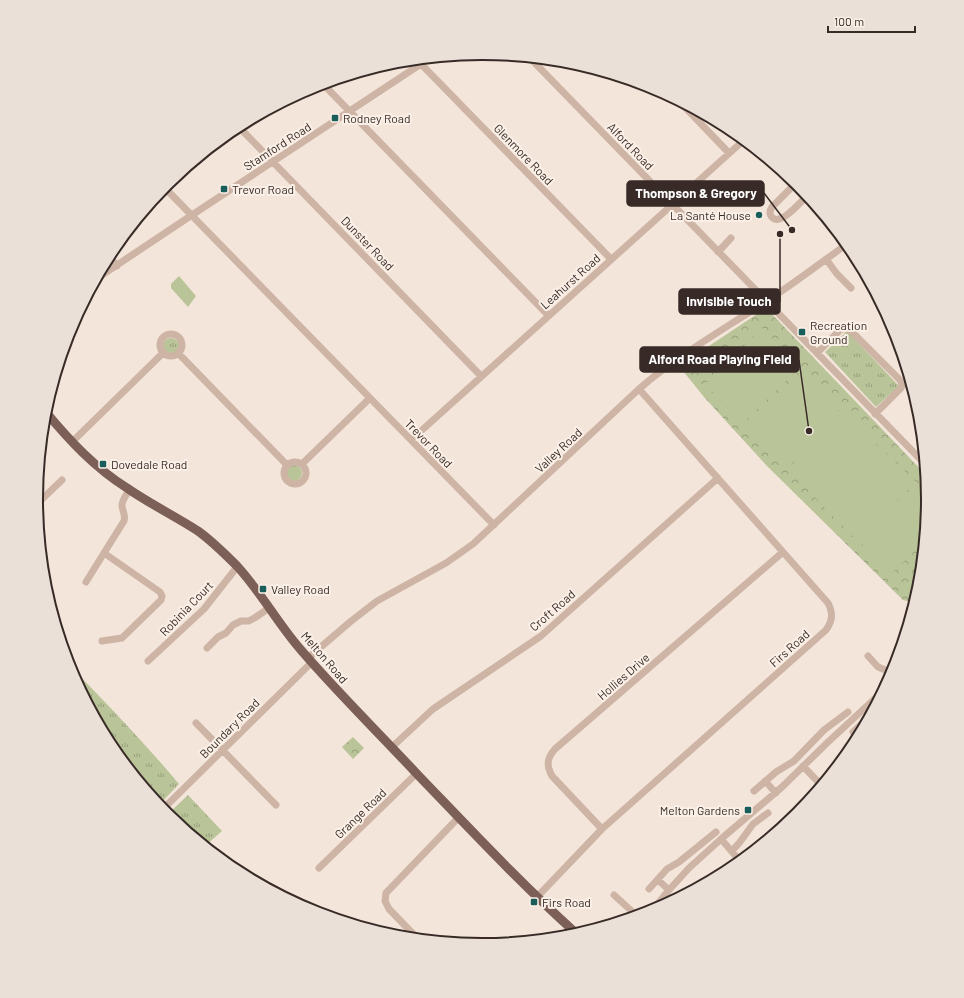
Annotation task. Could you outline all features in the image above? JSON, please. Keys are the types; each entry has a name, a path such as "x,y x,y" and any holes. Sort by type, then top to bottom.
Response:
{"main road":[{"name":"Melton Road","path":"50,417 72,442 108,474 129,490 200,532 215,544 237,567 299,648 310,660 459,817 537,897 572,929"}],"street":[{"name":"Glenmore Road","path":"421,64 611,259"},
{"name":"Alford Road","path":"535,64 919,458"},
{"name":"Stamford Road","path":"106,272 420,65"},
{"path":"327,88 548,316"},
{"path":"692,113 729,153"},
{"name":"Dunster Road","path":"243,131 481,376"},
{"name":"Leahurst Road","path":"411,440 739,144"},
{"path":"691,187 702,196"},
{"path":"790,187 770,210 772,217 777,219 783,218 803,200"},
{"name":"Trevor Road","path":"169,192 494,525"},
{"path":"718,252 731,238"},
{"name":"Valley Road","path":"310,660 350,622 377,601 446,563 473,544 657,373 767,302 842,248"},
{"path":"826,259 837,274 851,288"},
{"path":"113,262 116,266"},
{"path":"817,353 841,329 849,329 900,380 902,384"},
{"path":"169,335 176,336 180,340 181,347 178,353 172,356 163,353 160,347 161,340 169,335"},
{"path":"72,442 163,353"},
{"path":"178,353 287,465"},
{"path":"875,414 901,388 902,384"},
{"name":"Firs Road","path":"537,897 602,829 830,625 832,613 828,603 639,389"},
{"path":"302,464 370,398"},
{"path":"296,462 302,464 306,470 305,477 300,482 296,484 285,478 284,471 287,465 296,462"},
{"name":"Croft Road","path":"392,747 433,709 541,636 718,478"},
{"path":"43,497 62,480"},
{"path":"86,582 124,521 125,517 122,502 129,490"},
{"name":"Hollies Drive","path":"602,829 552,776 548,763 550,755 555,749 783,552"},
{"path":"102,641 122,638 161,600 162,596 160,592 104,553"},
{"name":"Robinia Court","path":"148,661 204,609 237,567"},
{"path":"207,647 218,637 226,633 233,625 256,618 269,608"},
{"path":"868,656 878,667 886,670"},
{"name":"Boundary Road","path":"167,804 222,751 310,660"},
{"path":"661,900 689,868 776,793 871,702"},
{"path":"754,791 776,772 794,761 824,730 848,712"},
{"path":"196,723 276,805"},
{"path":"803,766 817,781"},
{"name":"Grange Road","path":"319,868 417,773"},
{"path":"765,781 776,793"},
{"path":"732,851 753,824 768,813"},
{"path":"411,932 389,909 385,901 386,893 459,817"},
{"path":"649,889 667,869 679,862 716,832"},
{"path":"721,839 736,856"},
{"path":"658,880 669,890"},
{"path":"614,895 632,912"}],"green space":[{"path":"179,276 196,296 188,307 171,288 171,284"},
{"path":"763,310 770,312 920,469 920,528 913,585 909,602 903,600 766,465 704,397 679,366"},
{"path":"762,328 800,367 743,423 705,384"},
{"path":"847,331 899,386 876,407 825,352"},
{"path":"171,338 177,340 179,346 177,352 171,354 165,352 163,346 165,340"},
{"path":"805,371 841,407 784,465 748,428"},
{"path":"845,412 879,447 821,503 787,469"},
{"path":"882,449 916,482 857,540 824,507"},
{"path":"294,465 300,467 302,473 300,479 294,481 288,479 286,473 288,467"},
{"path":"918,486 921,489 920,528 918,548 891,574 860,542"},
{"path":"81,677 139,738 179,784 164,800 152,788 117,743 88,693"},
{"path":"353,737 364,748 353,759 342,747"},
{"path":"188,795 222,831 209,842 173,810"}],"place":[{"name":"Rodney Road","path":"335,118"},
{"name":"Trevor Road","path":"224,189"},
{"name":"La Santé House","path":"759,215"},
{"name":"Thompson & Gregory","path":"792,230"},
{"name":"Invisible Touch","path":"780,234"},
{"name":"Recreation Ground","path":"802,332"},
{"name":"Alford Road Playing Field","path":"809,431"},
{"name":"Dovedale Road","path":"103,464"},
{"name":"Valley Road","path":"263,589"},
{"name":"Melton Gardens","path":"748,810"},
{"name":"Firs Road","path":"534,902"}]}
